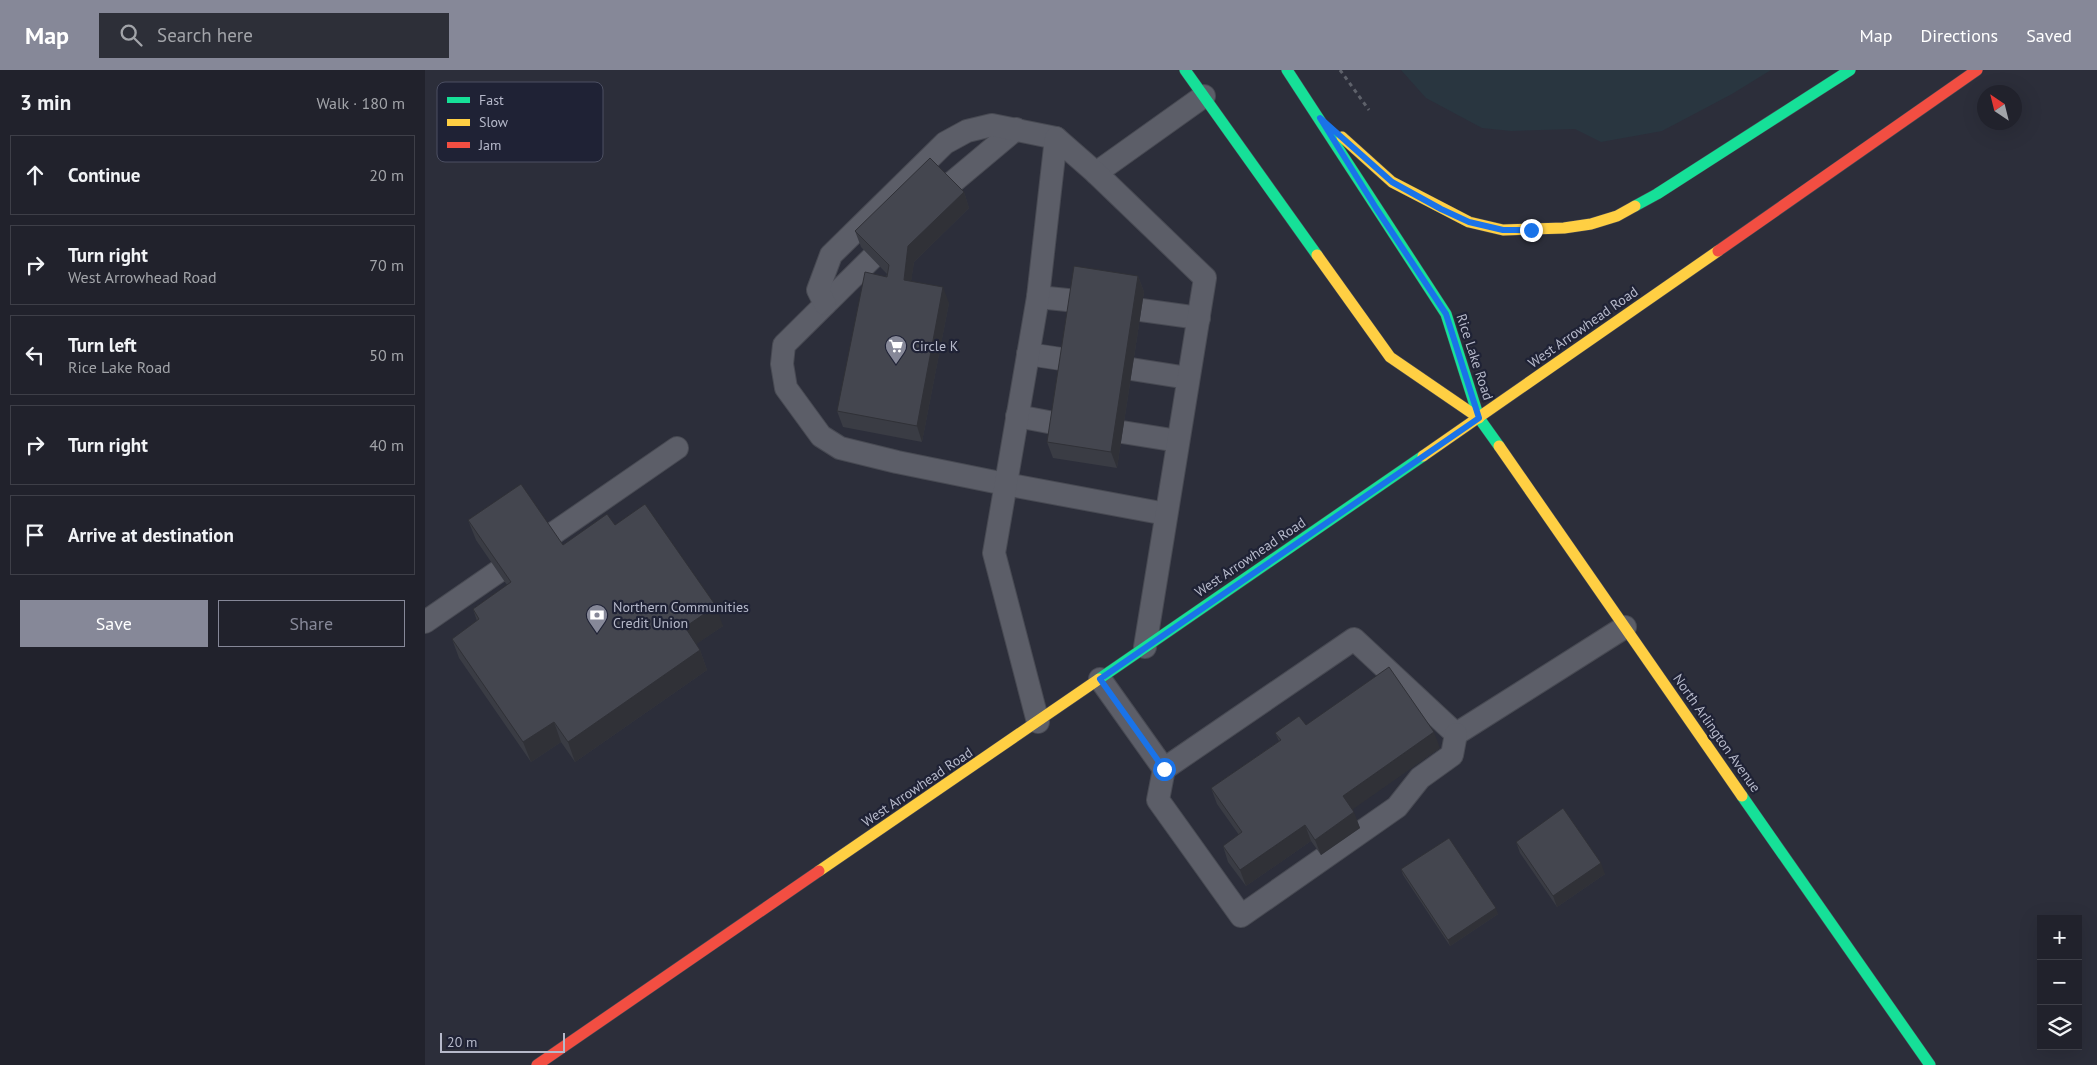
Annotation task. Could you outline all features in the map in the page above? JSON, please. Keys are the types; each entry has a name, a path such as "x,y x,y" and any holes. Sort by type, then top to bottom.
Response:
{"main road":[{"name":"Rice Lake Road","path":"1185,70 1390,357 1479,418"},
{"name":"Rice Lake Road","path":"1287,70 1446,314 1479,418"},
{"path":"1320,118 1392,182 1469,222 1503,230 1564,228 1591,224 1617,216 1657,194 1849,70"},
{"name":"West Arrowhead Road","path":"537,1065 1479,418 1977,70"},
{"name":"North Arlington Avenue","path":"1479,418 1930,1065"}],"lane":[{"path":"1096,173 1203,96"},
{"path":"825,304 818,290 831,255 945,143 967,131 992,125 1056,138 1096,173 1205,278 1145,648"},
{"path":"948,186 1016,129"},
{"path":"1038,722 994,553 1037,297 1056,138"},
{"path":"872,258 784,345 782,364 785,388 821,436 840,448 897,462 1166,514"},
{"path":"1037,297 1077,301"},
{"path":"1141,310 1199,318"},
{"path":"1028,354 1068,360"},
{"path":"1131,369 1189,378"},
{"path":"1017,416 1059,424"},
{"path":"1122,432 1179,441"},
{"path":"425,622 677,448"},
{"path":"1457,734 1354,639 1164,769 1158,800 1241,916 1397,808 1420,778 1451,755 1457,734 1625,627"},
{"path":"1100,679 1164,769"}],"path":[{"path":"1340,70 1373,116"}],"shaded area":[{"path":"1401,70 1771,70 1732,94 1662,131 1601,142 1575,129 1511,131 1482,128 1426,98"}],"building":[{"name":"Circle K","path":"930,158 964,192 908,246 904,280 943,287 917,426 837,411 865,272 887,277 889,265 855,231"},
{"path":"1074,266 1138,276 1111,452 1047,442"},
{"name":"Northern Communities Credit Union","path":"521,484 563,545 607,514 615,525 645,504 716,606 685,627 700,650 568,742 554,722 523,742 452,639 479,619 473,609 511,582 468,520"},
{"path":"1389,667 1434,732 1343,796 1354,812 1315,840 1305,825 1240,870 1223,846 1242,832 1211,788 1281,740 1275,733 1299,716 1306,725"},
{"path":"1563,808 1601,863 1553,896 1516,842"},
{"path":"1449,838 1496,908 1448,940 1401,869"}],"traffic: fast":[{"path":"1185,70 1317,255"},
{"path":"1287,70 1446,314 1479,418 1499,446"},
{"path":"1635,206 1657,194 1850,70"},
{"path":"1099,679 1423,456"},
{"path":"1742,796 1930,1065"}],"traffic: slow":[{"path":"1342,137 1392,182 1469,222 1503,230 1564,228 1591,224 1617,216 1635,206"},
{"path":"1423,456 1718,251"},
{"path":"1317,255 1390,357 1479,418"},
{"path":"1499,446 1742,796"},
{"path":"819,871 1099,679"}],"traffic: jam":[{"path":"1718,251 1977,70"},
{"path":"537,1065 819,871"}],"place":[{"name":"Circle K","path":"896,365"},
{"name":"Northern Communities Credit Union","path":"597,634"}],"route":[{"path":"1164,769 1100,679 1479,418 1446,314 1376,208 1320,118 1392,182 1441,209 1469,222 1503,230 1531,230"}]}
